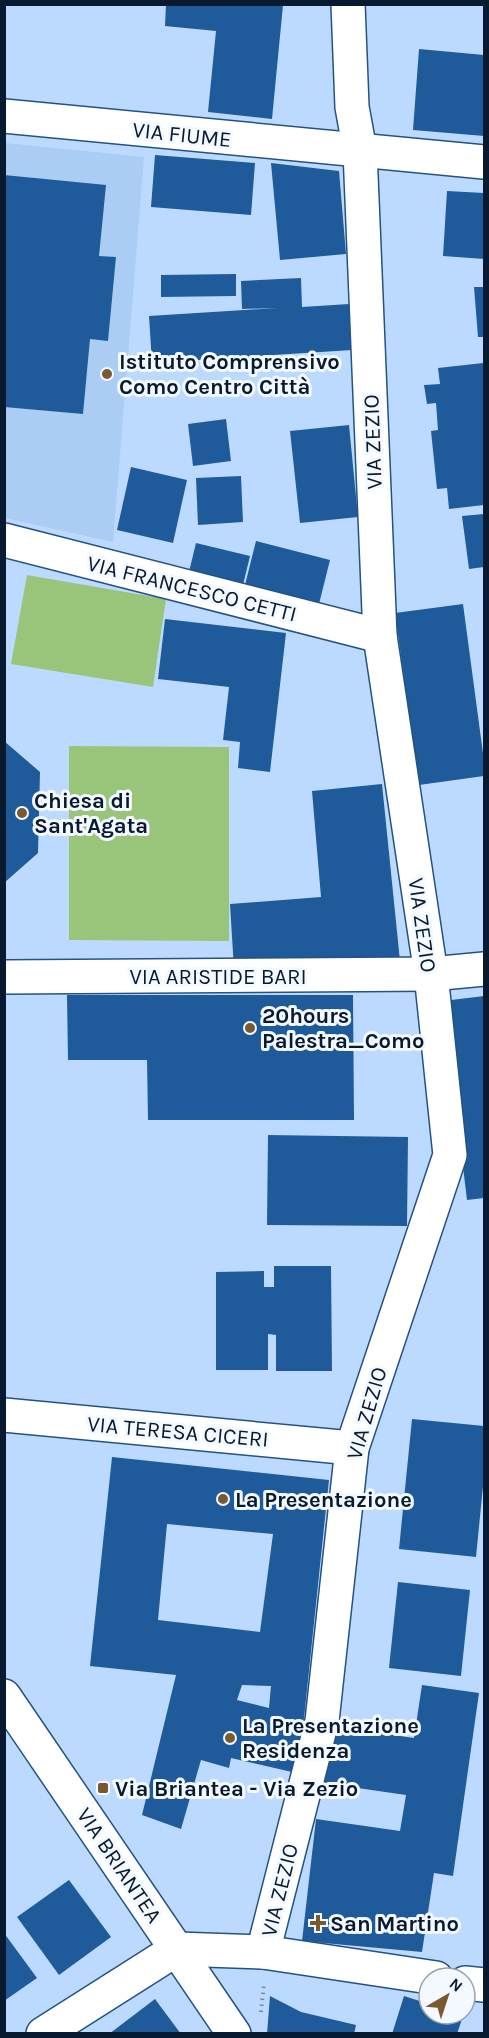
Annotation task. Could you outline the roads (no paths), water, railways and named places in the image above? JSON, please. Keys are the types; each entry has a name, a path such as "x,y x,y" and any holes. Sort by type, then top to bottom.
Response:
{"street":[{"name":"VIA ZEZIO","path":"177,1948 265,1952 322,1721 352,1448 450,1155 431,974 380,636 360,151 352,107 348,4"},
{"name":"VIA FIUME","path":"4,116 484,162"},
{"name":"VIA FRANCESCO CETTI","path":"4,540 380,636"},
{"name":"VIA ARISTIDE BARI","path":"4,977 431,974 484,969"},
{"name":"VIA TERESA CICERI","path":"4,1415 352,1448"},
{"name":"VIA BRIANTEA","path":"4,1696 177,1948 247,2027"},
{"path":"43,2034 177,1948"},
{"path":"265,1952 417,1975"}],"place":[{"name":"Istituto Comprensivo Como Centro Città","path":"107,374"},
{"name":"Chiesa di Sant'Agata","path":"22,813"},
{"name":"20hours Palestra_Como","path":"250,1028"},
{"name":"La Presentazione","path":"223,1499"},
{"name":"La Presentazione Residenza","path":"230,1738"},
{"name":"Via Briantea - Via Zezio","path":"103,1788"},
{"name":"San Martino","path":"318,1923"}]}
